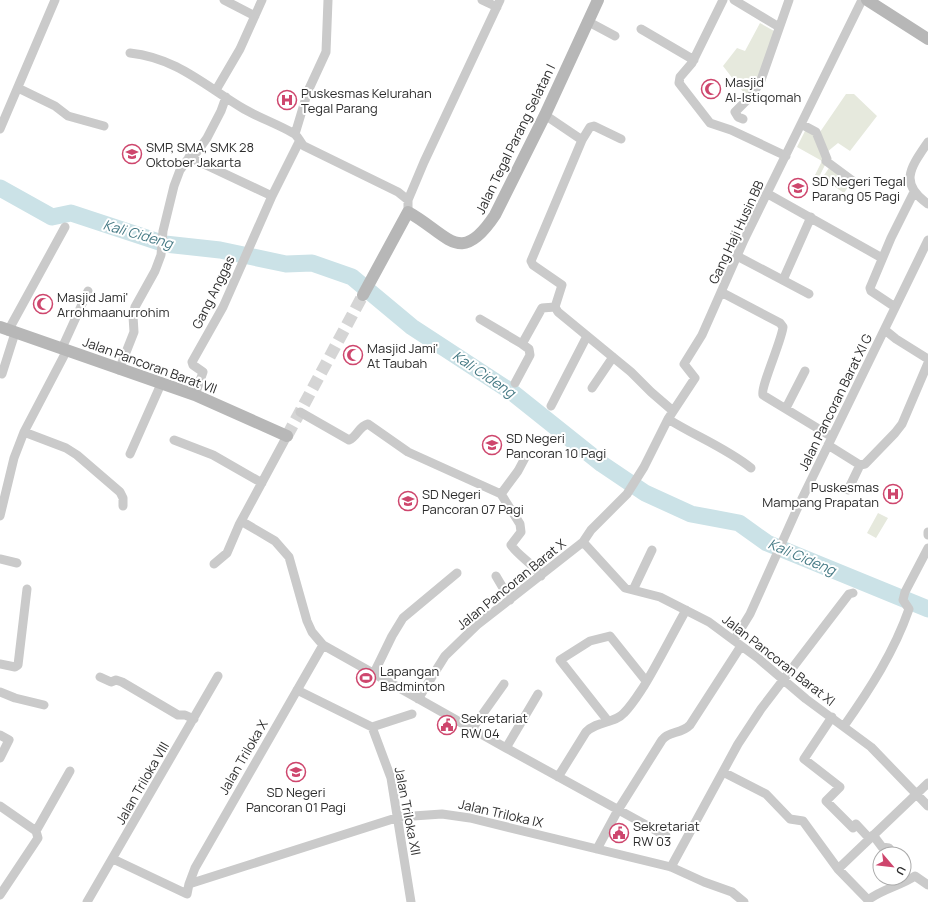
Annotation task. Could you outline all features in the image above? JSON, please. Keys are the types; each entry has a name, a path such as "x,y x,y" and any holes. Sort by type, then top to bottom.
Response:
{"street":[{"path":"0,129 55,0"},
{"path":"224,0 255,16"},
{"path":"216,90 240,49 262,0"},
{"name":"Gang Anggas","path":"196,395 203,372 193,365 192,362 223,307 244,261 297,138 308,91 326,52 328,0"},
{"path":"363,295 408,212 408,200 424,162 498,4 482,0"},
{"name":"Jalan Tegal Parang Selatan I","path":"408,212 453,242 466,244 476,239 495,215 598,0"},
{"path":"723,0 694,60 678,80 706,119 716,126 731,130 786,156"},
{"path":"734,0 779,27"},
{"path":"743,119 738,117 735,112 753,94 761,80 789,0"},
{"name":"Gang Haji Husin BB","path":"644,467 673,410 695,378 684,364 702,335 737,256 862,0"},
{"path":"866,0 928,39"},
{"path":"587,21 615,36"},
{"path":"641,29 694,60"},
{"path":"130,53 155,57 167,61 216,90 244,109 297,138 304,146 387,186 408,200"},
{"path":"18,88 55,106 68,116 104,126"},
{"path":"119,370 134,332 133,316 135,307 155,271 161,254 163,233 174,186 180,170 189,157 197,152 207,138 221,111 226,97"},
{"path":"544,115 582,140"},
{"path":"801,124 816,132 827,159 826,161 853,181"},
{"path":"620,139 592,126 582,140 531,257 531,261 533,265 562,285 555,307 558,312 613,357 673,410"},
{"path":"928,142 912,170 910,183 914,192 928,204"},
{"path":"189,157 272,196"},
{"path":"895,307 871,291 872,281 914,192"},
{"path":"768,194 882,258"},
{"path":"783,280 811,217"},
{"path":"2,374 8,330 65,227"},
{"name":"Jalan Pancoran Barat XI G","path":"597,849 618,810 662,740 670,733 685,730 690,725 738,643 785,534 928,240"},
{"path":"737,256 809,294"},
{"path":"0,516 14,458 24,432 64,349 88,291"},
{"path":"721,292 782,325 782,330 762,393 766,397 786,408 860,465"},
{"path":"522,344 542,308 555,307"},
{"path":"480,319 522,344 529,350 530,355 515,383"},
{"name":"Jalan Pancoran Barat VII","path":"8,330 119,370 196,395 287,436"},
{"path":"885,330 896,339 928,359"},
{"path":"551,406 588,336"},
{"path":"592,388 613,357"},
{"path":"848,490 860,465 865,464 896,433 902,424 928,363"},
{"path":"786,408 805,371"},
{"path":"130,454 161,384"},
{"path":"300,412 349,440 352,439 362,426 368,424 408,452 502,494 520,524 521,532 510,545 517,554 541,576"},
{"path":"668,419 694,435 728,452 751,468"},
{"path":"24,432 66,448 77,455 120,492 123,506"},
{"path":"214,564 227,553 241,521 287,436"},
{"path":"174,440 213,456 262,483"},
{"path":"502,494 518,471 526,456"},
{"name":"Jalan Pancoran Barat X","path":"418,699 445,656 476,625 583,542 591,530 627,494 644,467"},
{"path":"241,521 275,541 289,557 307,621 312,632 323,645 666,836"},
{"name":"Jalan Pancoran Barat XI","path":"583,542 625,588 660,597 709,622 738,643 806,699 877,752 928,806"},
{"path":"844,726 873,685 901,633 909,609 904,596 928,548"},
{"path":"633,590 652,550"},
{"path":"0,559 17,563"},
{"path":"374,673 392,636 403,618 413,608 457,573"},
{"path":"496,576 510,600"},
{"path":"0,664 18,665 27,589"},
{"path":"671,867 738,744 783,679 850,594 853,593"},
{"path":"558,777 586,732 592,726 623,715 630,706 646,681 686,610"},
{"path":"608,721 560,660 590,642 610,636 646,681"},
{"name":"Jalan Triloka X","path":"189,884 195,868 323,645"},
{"name":"Jalan Triloka VIII","path":"87,902 218,676"},
{"path":"100,677 111,682 116,680 122,682 178,715 185,715 194,719"},
{"path":"472,729 504,684"},
{"path":"297,690 372,727 412,714"},
{"path":"0,692 15,698 44,705"},
{"path":"506,748 538,694"},
{"path":"832,717 804,759 840,787 826,801 853,828 856,824 881,846"},
{"name":"Jalan Triloka XII","path":"372,727 391,778 411,902"},
{"path":"0,735 9,740 0,758"},
{"path":"36,831 70,771"},
{"path":"723,772 766,794 790,819 803,821 838,869 869,901 873,896 893,886"},
{"path":"838,869 928,782"},
{"path":"0,807 36,831 38,838 0,895"},
{"name":"Jalan Triloka IX","path":"189,884 398,817 442,814 470,818 671,867 704,882 732,892 744,902"},
{"path":"113,859 189,898 189,884"},
{"path":"912,878 917,876 928,884"}],"shaded area":[{"path":"760,23 774,31 761,74 747,97 723,66 737,48 745,51"},
{"path":"846,94 854,94 877,116 850,151 838,143 827,152 820,132"},
{"path":"806,129 816,134 826,163 819,177 815,175 822,161 797,147"},
{"path":"829,168 851,183 844,193 822,178"},
{"path":"878,513 888,518 876,538 867,533"}],"waterway":[{"name":"Kali Cideng","path":"0,188 52,217 71,213 165,244 220,250 286,264 312,263 352,277 412,327 513,393 602,464 645,493 691,514 739,523 767,543 928,609"}],"tunnel":[{"path":"287,436 363,295"}],"place":[{"name":"Masjid Al-Istiqomah","path":"711,89"},
{"name":"Puskesmas Kelurahan Tegal Parang","path":"287,100"},
{"name":"SMP, SMA, SMK 28 Oktober Jakarta","path":"132,154"},
{"name":"SD Negeri Tegal Parang 05 Pagi","path":"798,188"},
{"name":"Masjid Jami' Arrohmaanurrohim","path":"43,304"},
{"name":"Masjid Jami' At Taubah","path":"353,355"},
{"name":"SD Negeri Pancoran 10 Pagi","path":"492,445"},
{"name":"Puskesmas Mampang Prapatan","path":"893,494"},
{"name":"SD Negeri Pancoran 07 Pagi","path":"408,501"},
{"name":"Lapangan Badminton","path":"366,678"},
{"name":"Sekretariat RW 04","path":"447,725"},
{"name":"SD Negeri Pancoran 01 Pagi","path":"296,772"},
{"name":"Sekretariat RW 03","path":"619,833"}]}
